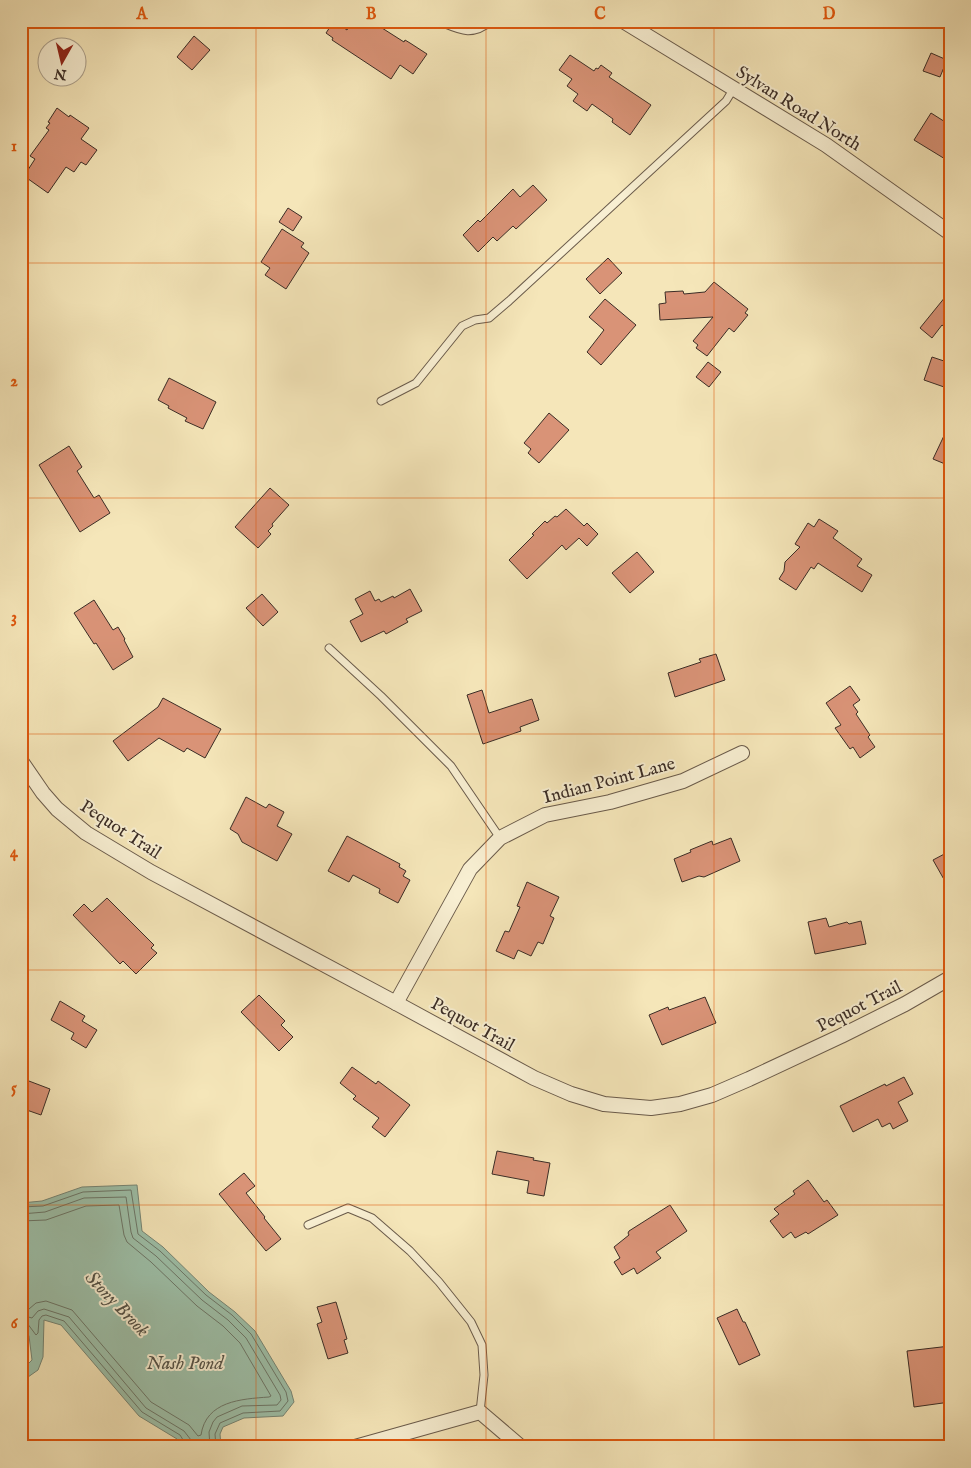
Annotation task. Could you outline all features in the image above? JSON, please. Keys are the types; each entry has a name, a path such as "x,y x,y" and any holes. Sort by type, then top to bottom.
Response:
{"street":[{"name":"Sylvan Road North","path":"623,21 826,145 950,233"},
{"name":"Indian Point Lane","path":"396,1002 470,870 500,838 545,815 610,802 683,781 742,753"},
{"name":"Pequot Trail","path":"21,761 57,808 86,833 151,872 396,1002 534,1078 556,1089 604,1104 651,1108 695,1100 749,1079 905,1004 950,978"},
{"path":"355,1447 480,1412 521,1447"}],"lane":[{"path":"438,21 466,32 485,26 490,21"},
{"path":"381,402 416,383 462,326 475,320 490,318 726,101 734,88"},
{"path":"329,648 381,696 451,766 500,838"},
{"path":"308,1225 348,1208 372,1218 410,1250 470,1322 482,1345 484,1375 480,1412"}],"water":[{"name":"Nash Pond","path":"137,1185 142,1231 163,1247 209,1292 235,1312 255,1331 291,1391 294,1402 283,1416 244,1418 223,1427 220,1434 221,1447 182,1447 177,1439 139,1416 61,1325 44,1320 43,1357 38,1370 21,1382 21,1371 32,1360 29,1336 21,1324 21,1203 42,1201 82,1187"}],"building":[{"path":"334,21 347,30 352,21 371,21 427,54 413,74 400,65 391,79 332,40 333,38 326,33"},
{"path":"194,36 210,50 192,70 177,57"},
{"path":"931,53 947,60 940,77 923,71"},
{"path":"570,55 594,71 601,65 612,73 609,77 651,105 630,135 612,122 613,119 592,104 587,111 573,101 578,94 567,86 572,79 559,70"},
{"path":"57,108 89,128 81,139 97,150 86,165 81,162 74,172 66,167 48,193 24,176 35,159 30,156 49,130 46,128 50,123 48,122"},
{"path":"931,113 950,125 950,162 914,140"},
{"path":"533,185 547,200 516,229 513,226 497,241 493,237 478,252 463,235 478,220 480,222 513,189 520,197"},
{"path":"288,208 302,217 293,231 279,222"},
{"path":"282,229 304,243 301,247 309,253 286,289 265,275 270,268 261,262"},
{"path":"608,258 622,273 600,294 586,279"},
{"path":"714,282 748,309 745,313 748,315 734,332 729,328 707,356 696,348 698,345 693,341 713,317 660,320 659,304 666,303 665,292 683,291 684,294 705,292"},
{"path":"950,291 950,331 942,325 932,338 920,328"},
{"path":"605,299 636,325 601,365 587,352 604,330 589,317"},
{"path":"932,357 950,363 950,380 947,388 924,380"},
{"path":"708,362 721,372 709,387 696,377"},
{"path":"169,378 216,402 203,429 185,421 187,418 168,408 169,406 158,400"},
{"path":"549,413 569,430 539,463 528,453 531,449 524,443"},
{"path":"950,423 950,466 933,459"},
{"path":"69,446 82,467 77,471 94,498 99,495 110,513 80,532 39,465"},
{"path":"270,488 289,505 272,524 273,526 268,531 271,534 258,548 235,527"},
{"path":"566,509 584,526 587,523 598,534 587,546 579,538 566,550 562,545 527,579 509,560 545,521 547,523"},
{"path":"819,519 838,531 833,538 862,559 857,566 872,575 862,592 818,563 814,569 811,567 796,590 779,579 784,571 785,562 800,547 795,544 808,523 814,527"},
{"path":"637,552 654,572 630,593 612,573"},
{"path":"410,589 422,611 406,619 408,622 386,634 384,631 361,642 350,621 363,614 355,599 370,591 375,601 379,599 381,602 393,596 394,598"},
{"path":"262,594 278,612 263,626 246,608"},
{"path":"94,600 113,630 118,627 133,657 113,670 74,613"},
{"path":"716,654 725,680 675,697 668,673 701,662 699,659"},
{"path":"850,686 860,700 853,705 858,712 856,714 870,735 868,737 875,747 860,758 853,747 850,749 835,728 841,725 826,703"},
{"path":"482,690 489,713 532,699 539,720 520,727 521,731 483,744 467,695"},
{"path":"163,698 221,729 205,758 187,748 184,752 159,738 128,761 113,741 158,707"},
{"path":"246,797 266,808 269,804 284,812 277,826 292,834 277,861 242,842 238,834 230,829"},
{"path":"347,836 400,864 399,867 406,871 403,876 410,880 398,903 379,893 380,889 353,875 349,882 328,871"},
{"path":"731,838 740,861 704,877 699,876 682,882 674,859 712,841 713,845"},
{"path":"950,851 950,890 933,860"},
{"path":"527,882 559,897 550,916 554,918 543,944 538,942 531,956 518,950 514,959 496,951 505,931 509,932 520,907 517,906"},
{"path":"107,898 154,945 151,948 157,953 136,974 123,961 120,964 73,915 84,904 92,912"},
{"path":"826,918 829,927 847,922 849,924 861,921 866,944 815,954 808,922"},
{"path":"259,995 285,1021 281,1025 293,1037 279,1051 241,1012"},
{"path":"705,997 716,1023 662,1045 649,1015 668,1007 669,1010"},
{"path":"60,1001 85,1016 82,1021 97,1030 86,1048 71,1039 74,1033 51,1020"},
{"path":"352,1067 376,1084 378,1081 410,1105 385,1137 372,1127 379,1118 353,1099 356,1096 340,1083"},
{"path":"904,1077 913,1094 898,1102 908,1121 893,1129 890,1123 882,1127 878,1119 853,1132 840,1106"},
{"path":"21,1078 50,1089 41,1115 21,1108"},
{"path":"497,1151 550,1163 544,1196 527,1193 529,1181 492,1174"},
{"path":"244,1173 255,1186 246,1193 281,1239 266,1251 219,1194"},
{"path":"808,1180 824,1202 827,1200 838,1215 808,1234 806,1232 795,1238 791,1232 783,1238 770,1221 779,1214 774,1209 795,1194 793,1191"},
{"path":"670,1205 687,1231 656,1252 661,1258 637,1274 634,1268 622,1275 614,1262 620,1258 614,1247 629,1235 629,1231"},
{"path":"336,1302 347,1339 344,1340 348,1353 328,1359 317,1324 322,1322 317,1307"},
{"path":"737,1309 760,1355 739,1365 717,1318"},
{"path":"950,1346 950,1365 947,1365 950,1402 914,1407 907,1351"}],"water label":[{"name":"Stony Brook","path":"118,1303"}]}
